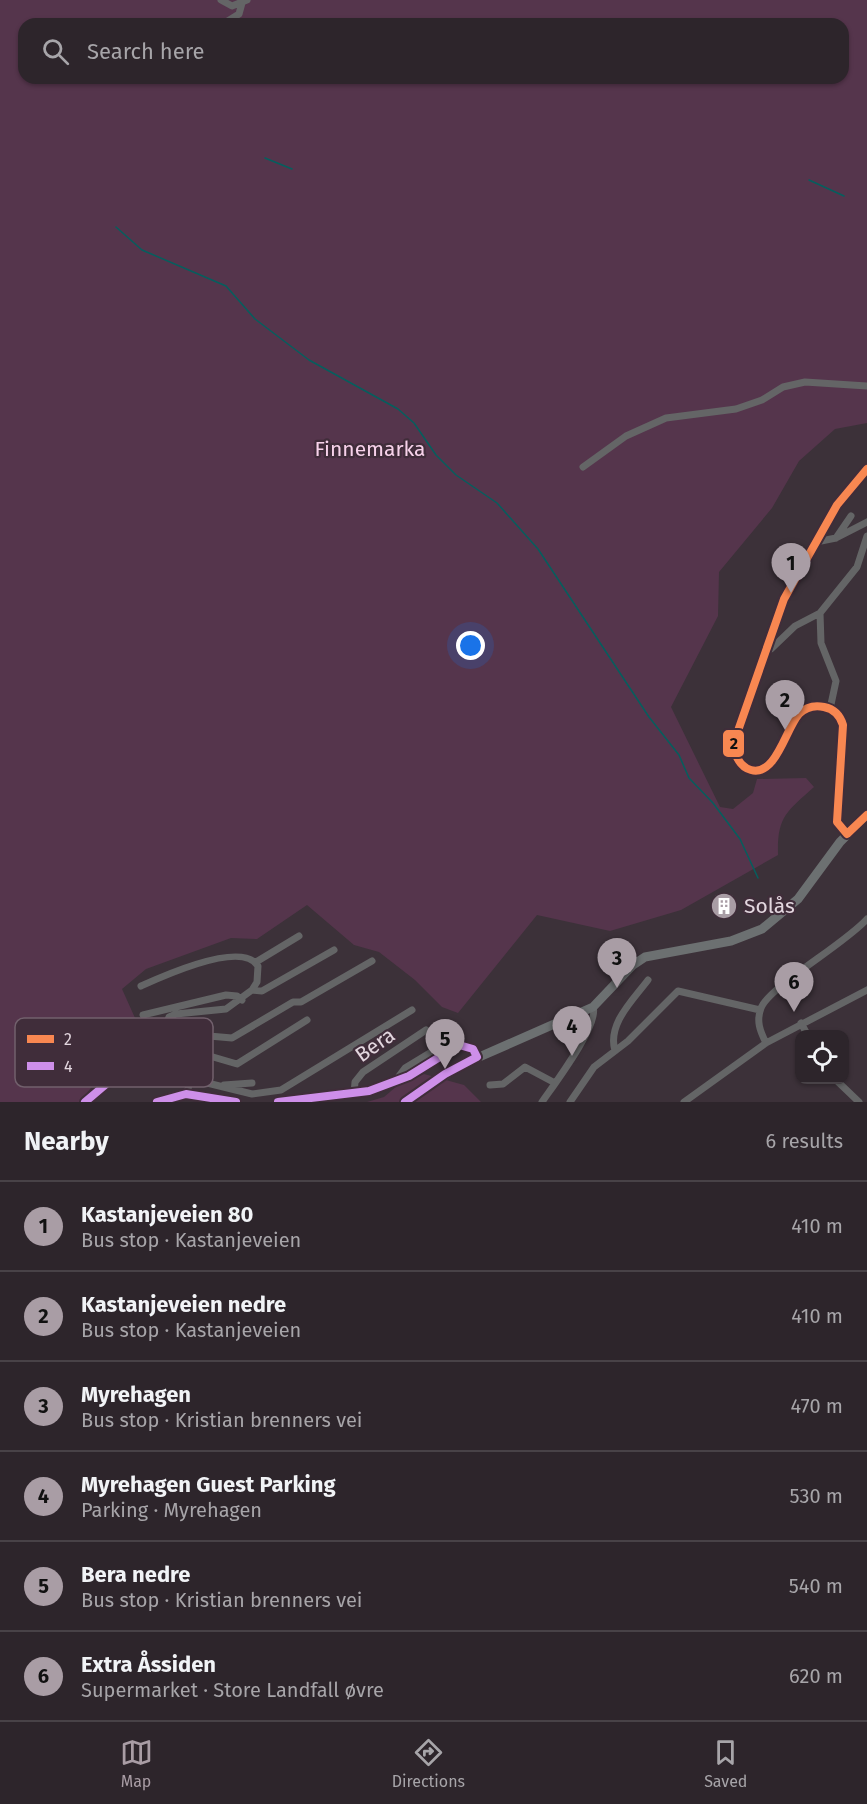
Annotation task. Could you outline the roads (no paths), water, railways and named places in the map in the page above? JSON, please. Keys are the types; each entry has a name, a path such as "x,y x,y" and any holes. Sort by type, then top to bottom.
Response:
{"main road":[{"path":"405,1102 445,1074 593,1007 633,965 645,957 731,941 772,923 798,899 847,834 867,815"}],"street":[{"path":"221,0 232,6 245,1"},
{"path":"233,18 239,14 245,1"},
{"path":"583,467 626,436 666,418 736,409 762,400 783,387 805,382 867,386"},
{"path":"847,834 837,822 843,721 830,709 814,707 804,711 795,719 769,765 759,771 749,771 740,766 735,757 735,734 751,697 784,599 837,506 867,469"},
{"path":"836,538 851,516"},
{"path":"816,542 836,538 867,522"},
{"path":"766,649 771,649 795,626 820,613 857,567 867,536"},
{"path":"820,613 821,643 836,681 830,709"},
{"path":"766,1043 759,1026 760,1010 768,996 835,949 867,919"},
{"path":"256,962 299,936"},
{"path":"252,990 262,991 334,950"},
{"path":"141,986 163,975 230,956 245,957 256,962"},
{"path":"213,1036 232,1038 293,1002 301,1002 372,961"},
{"path":"169,1018 176,1014 226,1009 242,1000 252,990 259,973 256,962"},
{"path":"615,1052 613,1036 616,1026 648,980"},
{"path":"684,1102 766,1043 867,990"},
{"path":"570,1102 594,1067 642,1028 678,991 760,1010"},
{"path":"144,1015 226,995 237,996 242,1000"},
{"path":"542,1102 594,1019 593,1007"},
{"path":"213,1084 252,1094 281,1090 412,1010"},
{"path":"213,1058 231,1065 237,1064 307,1020"},
{"path":"801,1023 804,1030"},
{"name":"Bera","path":"354,1094 355,1082 363,1072 426,1030"},
{"name":"Bera","path":"278,1102 354,1094 425,1068 459,1044 470,1047 477,1058"},
{"name":"Bera","path":"400,1079 399,1076 405,1068 438,1048"},
{"path":"490,1085 503,1084 525,1067 555,1083"},
{"path":"218,1085 252,1083"},
{"path":"840,1084 859,1102"},
{"path":"85,1102 102,1087"},
{"path":"187,1093 188,1087"},
{"path":"157,1102 173,1094 187,1093 236,1102"}],"waterway":[{"path":"265,158 292,169"},
{"path":"809,180 844,196"},
{"path":"116,227 142,250 226,286 255,319 309,360 398,409 414,423 436,455 456,475 497,503 538,549 649,717 679,755 689,778 713,803 740,839 758,878"}],"place":[{"name":"Kastanjeveien 80","path":"791,593"},
{"name":"Kastanjeveien nedre","path":"785,730"},
{"name":"Solås","path":"724,906"},
{"name":"Myrehagen","path":"617,988"},
{"name":"Extra Åssiden","path":"794,1012"},
{"name":"Myrehagen Guest Parking","path":"572,1056"},
{"name":"Bera nedre","path":"445,1069"}],"park label":[{"name":"Finnemarka","path":"370,449"}]}
